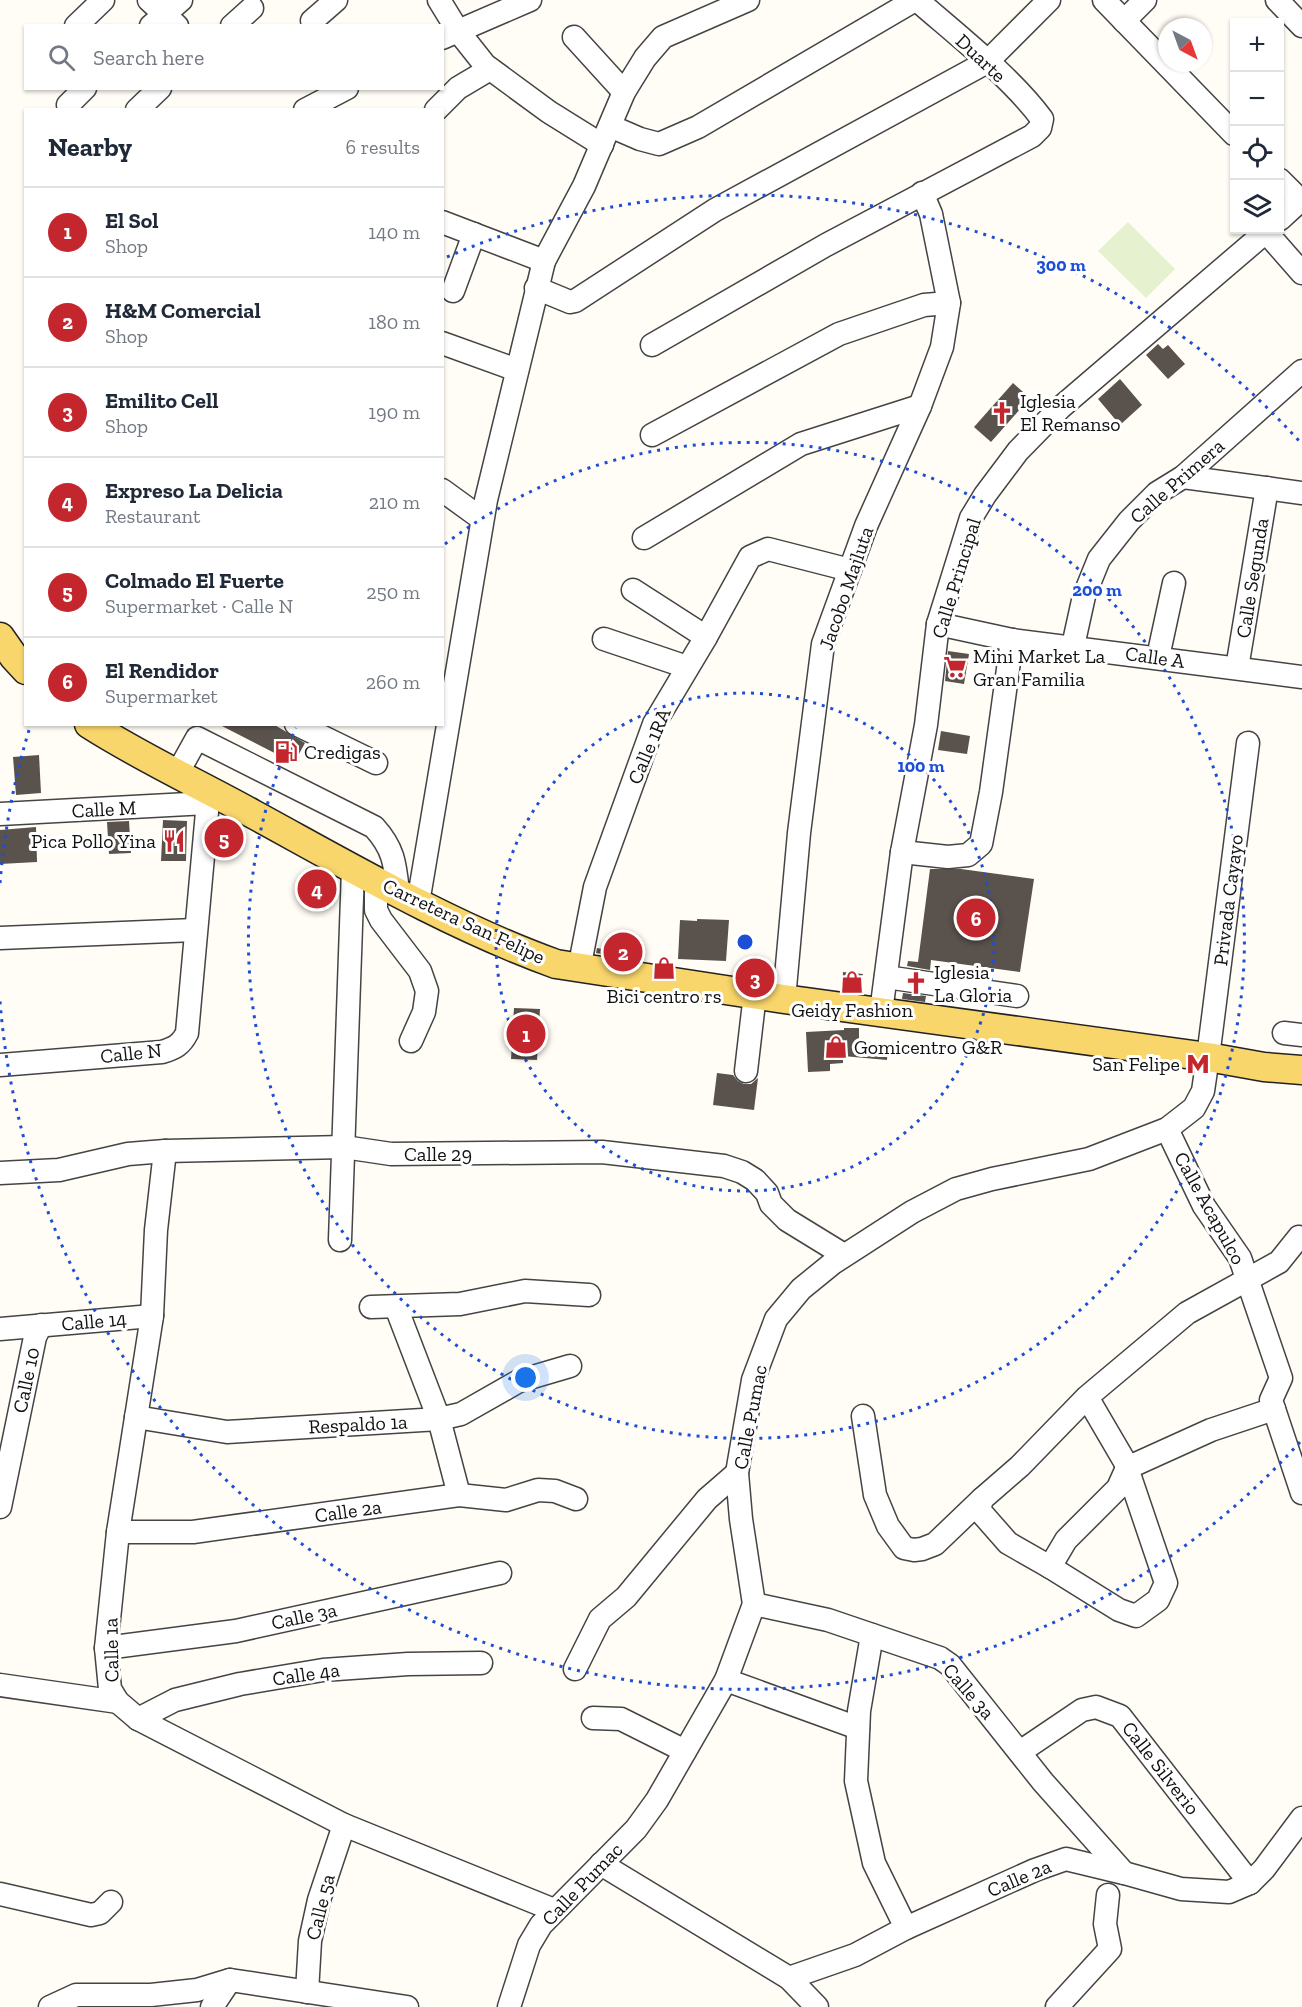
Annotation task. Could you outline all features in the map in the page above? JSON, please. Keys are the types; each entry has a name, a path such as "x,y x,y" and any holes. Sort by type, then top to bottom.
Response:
{"main road":[{"path":"0,637 24,668"},
{"name":"Carretera San Felipe","path":"92,726 125,747 177,774 208,796 386,886 529,954 556,964 784,999 1208,1057 1264,1068 1302,1070"}],"street":[{"path":"78,24 104,0"},
{"path":"312,21 336,0"},
{"path":"439,0 450,34 490,69 549,112 606,135 659,144 698,127 916,0"},
{"path":"450,34 530,0"},
{"path":"444,664 482,519 544,261 584,186 624,92 645,58 663,37 748,0"},
{"name":"Duarte","path":"916,0 987,62 1042,119 1040,128 1032,136 922,193"},
{"path":"536,288 570,302 575,301 715,210 987,62 1049,0"},
{"path":"1104,0 1230,130"},
{"path":"1124,21 1146,0"},
{"path":"1277,0 1302,26"},
{"path":"234,24 252,8"},
{"path":"574,37 624,92"},
{"path":"438,108 458,88 490,69"},
{"path":"68,105 83,90"},
{"path":"138,108 158,90"},
{"path":"309,108 343,90"},
{"path":"1284,184 1301,199"},
{"path":"652,345 922,193"},
{"name":"Jacobo Majluta","path":"784,999 799,833 824,644 866,526 920,406 942,347 949,303 931,214 922,193"},
{"name":"Calle Principal","path":"1284,215 1301,199"},
{"path":"444,223 544,261"},
{"path":"453,291 474,234"},
{"name":"Calle Principal","path":"881,1012 902,852 926,725 938,624 971,518 1018,451 1068,401 1263,234"},
{"path":"1276,234 1302,273"},
{"path":"652,435 838,334 924,305 949,303"},
{"path":"444,344 517,370"},
{"name":"Calle Primera","path":"1074,646 1084,596 1099,559 1129,521 1157,493 1183,477 1302,371"},
{"path":"644,538 801,444 920,406"},
{"path":"1183,477 1302,493"},
{"name":"Calle Segunda","path":"1238,668 1267,488"},
{"path":"444,491 482,519"},
{"name":"Calle 1RA","path":"579,969 596,886 654,724 750,557 768,549 850,570"},
{"path":"1158,657 1174,583"},
{"path":"633,590 706,637"},
{"name":"Calle A","path":"938,624 1012,640 1302,676"},
{"path":"604,639 687,667"},
{"path":"902,852 948,856 968,855 981,844 991,792 1012,640"},
{"path":"300,726 376,763"},
{"path":"340,1240 344,1147 386,886 428,726"},
{"path":"177,774 200,731 374,827 386,840 395,861 376,910 420,971 427,991 424,1012 411,1041"},
{"name":"Privada Cayayo","path":"1208,1057 1248,743"},
{"name":"Calle M","path":"0,814 208,796"},
{"name":"Calle N","path":"0,1065 162,1052 178,1046 187,1033 208,796"},
{"path":"0,938 195,930"},
{"path":"886,977 1017,996"},
{"path":"746,1071 755,994"},
{"name":"Calle Pumac","path":"509,2007 529,1945 541,1925 636,1829 657,1800 726,1680 754,1604 741,1519 737,1473 753,1380 776,1319 801,1289 844,1255 912,1212 956,1189 992,1179 1089,1159 1167,1129 1194,1108 1203,1091 1208,1057"},
{"name":"Calle Acapulco","path":"1167,1129 1204,1206 1240,1258 1281,1378 1271,1400 1302,1493"},
{"name":"Calle 29","path":"0,1173 59,1170 128,1154 165,1151 344,1147 391,1154 602,1152 724,1166 742,1172 755,1180 767,1193 771,1204 787,1220 844,1255"},
{"name":"Calle 1a","path":"165,1151 156,1230 152,1316 118,1532 106,1648 110,1689 118,1702 138,1719 344,1825 554,1910"},
{"path":"863,1416 875,1495 888,1526 904,1548 922,1550 935,1544 1020,1466 1087,1396 1187,1313 1279,1262 1299,1237"},
{"path":"371,1307 460,1305 525,1291 589,1295"},
{"path":"396,1307 439,1419 459,1496"},
{"name":"Calle 14","path":"0,1329 152,1316"},
{"name":"Calle 10","path":"0,1507 35,1337 41,1325"},
{"name":"Respaldo 1a","path":"136,1417 227,1432 439,1419 461,1414 519,1381 570,1366"},
{"path":"982,1499 979,1510 1008,1543 1119,1610 1136,1616 1158,1600 1166,1583 1127,1468 1087,1396"},
{"path":"1050,1567 1066,1540 1118,1488 1127,1468 1211,1430 1274,1409"},
{"path":"575,1669 600,1619 626,1597 707,1499 737,1473"},
{"name":"Calle 2a","path":"118,1532 193,1532 459,1496 506,1500 538,1490 555,1491 576,1499"},
{"name":"Calle 3a","path":"106,1648 236,1631 500,1573"},
{"name":"Calle 3a","path":"754,1604 828,1620 940,1658 950,1665 1043,1782 1124,1872"},
{"path":"872,1635 859,1711 856,1781 874,1863 906,1928"},
{"name":"Calle 4a","path":"138,1719 175,1700 240,1684 323,1670 408,1664 481,1663"},
{"path":"726,1680 858,1728"},
{"path":"0,1685 118,1702"},
{"name":"Calle Silverio","path":"1020,1752 1082,1710 1096,1707 1120,1716 1250,1883"},
{"path":"593,1718 621,1719 685,1751"},
{"path":"1250,1883 1264,1869 1302,1818"},
{"name":"Calle 5a","path":"307,1992 310,1941 318,1900 344,1825"},
{"name":"Calle 2a","path":"789,1978 855,1955 906,1928 1035,1870 1066,1859 1124,1872 1181,1889 1229,1892 1250,1883"},
{"path":"601,1864 789,1978 817,2007"},
{"path":"0,1894 91,1915 100,1913 111,1902"},
{"path":"1057,2007 1110,1949 1105,1924 1108,1895"},
{"path":"212,2007 230,1980"},
{"path":"50,2007 76,1995 150,1995 197,1989 230,1980 407,2007"}],"green space":[{"path":"1128,222 1175,269 1146,298 1098,251"}],"building":[{"path":"1158,344 1163,349 1168,345 1185,364 1168,379 1146,355"},
{"path":"1120,379 1142,405 1120,425 1098,399"},
{"name":"Iglesia El Remanso","path":"1013,383 1030,398 991,442 974,427"},
{"name":"Mini Market La Gran Familia","path":"948,651 969,654 964,684 945,681"},
{"name":"Credigas","path":"222,726 276,726 305,743 294,763"},
{"path":"941,731 970,736 967,754 938,750"},
{"path":"39,755 41,793 16,795 13,757"},
{"name":"Pica Pollo Yina","path":"163,820 187,821 186,861 161,861"},
{"path":"129,821 131,853 109,854 107,822"},
{"path":"36,827 37,862 0,864 0,830"},
{"path":"223,827 235,833 226,849 218,844 219,834"},
{"path":"930,869 961,869 1034,879 1020,972 931,960 930,970 907,966 908,961 918,962"},
{"path":"314,875 328,885 326,906 304,894"},
{"path":"697,919 729,920 726,961 678,959 680,920 697,921"},
{"path":"616,932 636,939 634,959 596,953 597,948 612,951"},
{"name":"Geidy Fashion","path":"843,972 863,974 861,993 842,990"},
{"path":"903,993 926,996 925,1002 902,999"},
{"path":"514,1008 540,1009 537,1060 511,1059"},
{"path":"844,1028 859,1028 859,1042 888,1044 887,1060 843,1056 843,1063 830,1064 830,1071 808,1072 806,1032 844,1030"},
{"path":"717,1073 733,1075 744,1084 751,1084 758,1078 754,1110 713,1105"}],"place":[{"name":"Iglesia El Remanso","path":"1002,413"},
{"name":"Mini Market La Gran Familia","path":"955,667"},
{"name":"Credigas","path":"286,752"},
{"name":"Colmado El Fuerte","path":"224,838"},
{"name":"Pica Pollo Yina","path":"174,841"},
{"name":"Expreso La Delicia","path":"317,889"},
{"name":"El Rendidor","path":"976,918"},
{"name":"H&M Comercial","path":"623,952"},
{"name":"Bici centro rs","path":"664,968"},
{"name":"Emilito Cell","path":"755,978"},
{"name":"Geidy Fashion","path":"852,982"},
{"name":"Iglesia La Gloria","path":"916,983"},
{"name":"El Sol","path":"526,1034"},
{"name":"Gomicentro G&R","path":"836,1047"},
{"name":"San Felipe","path":"1198,1064"}]}
